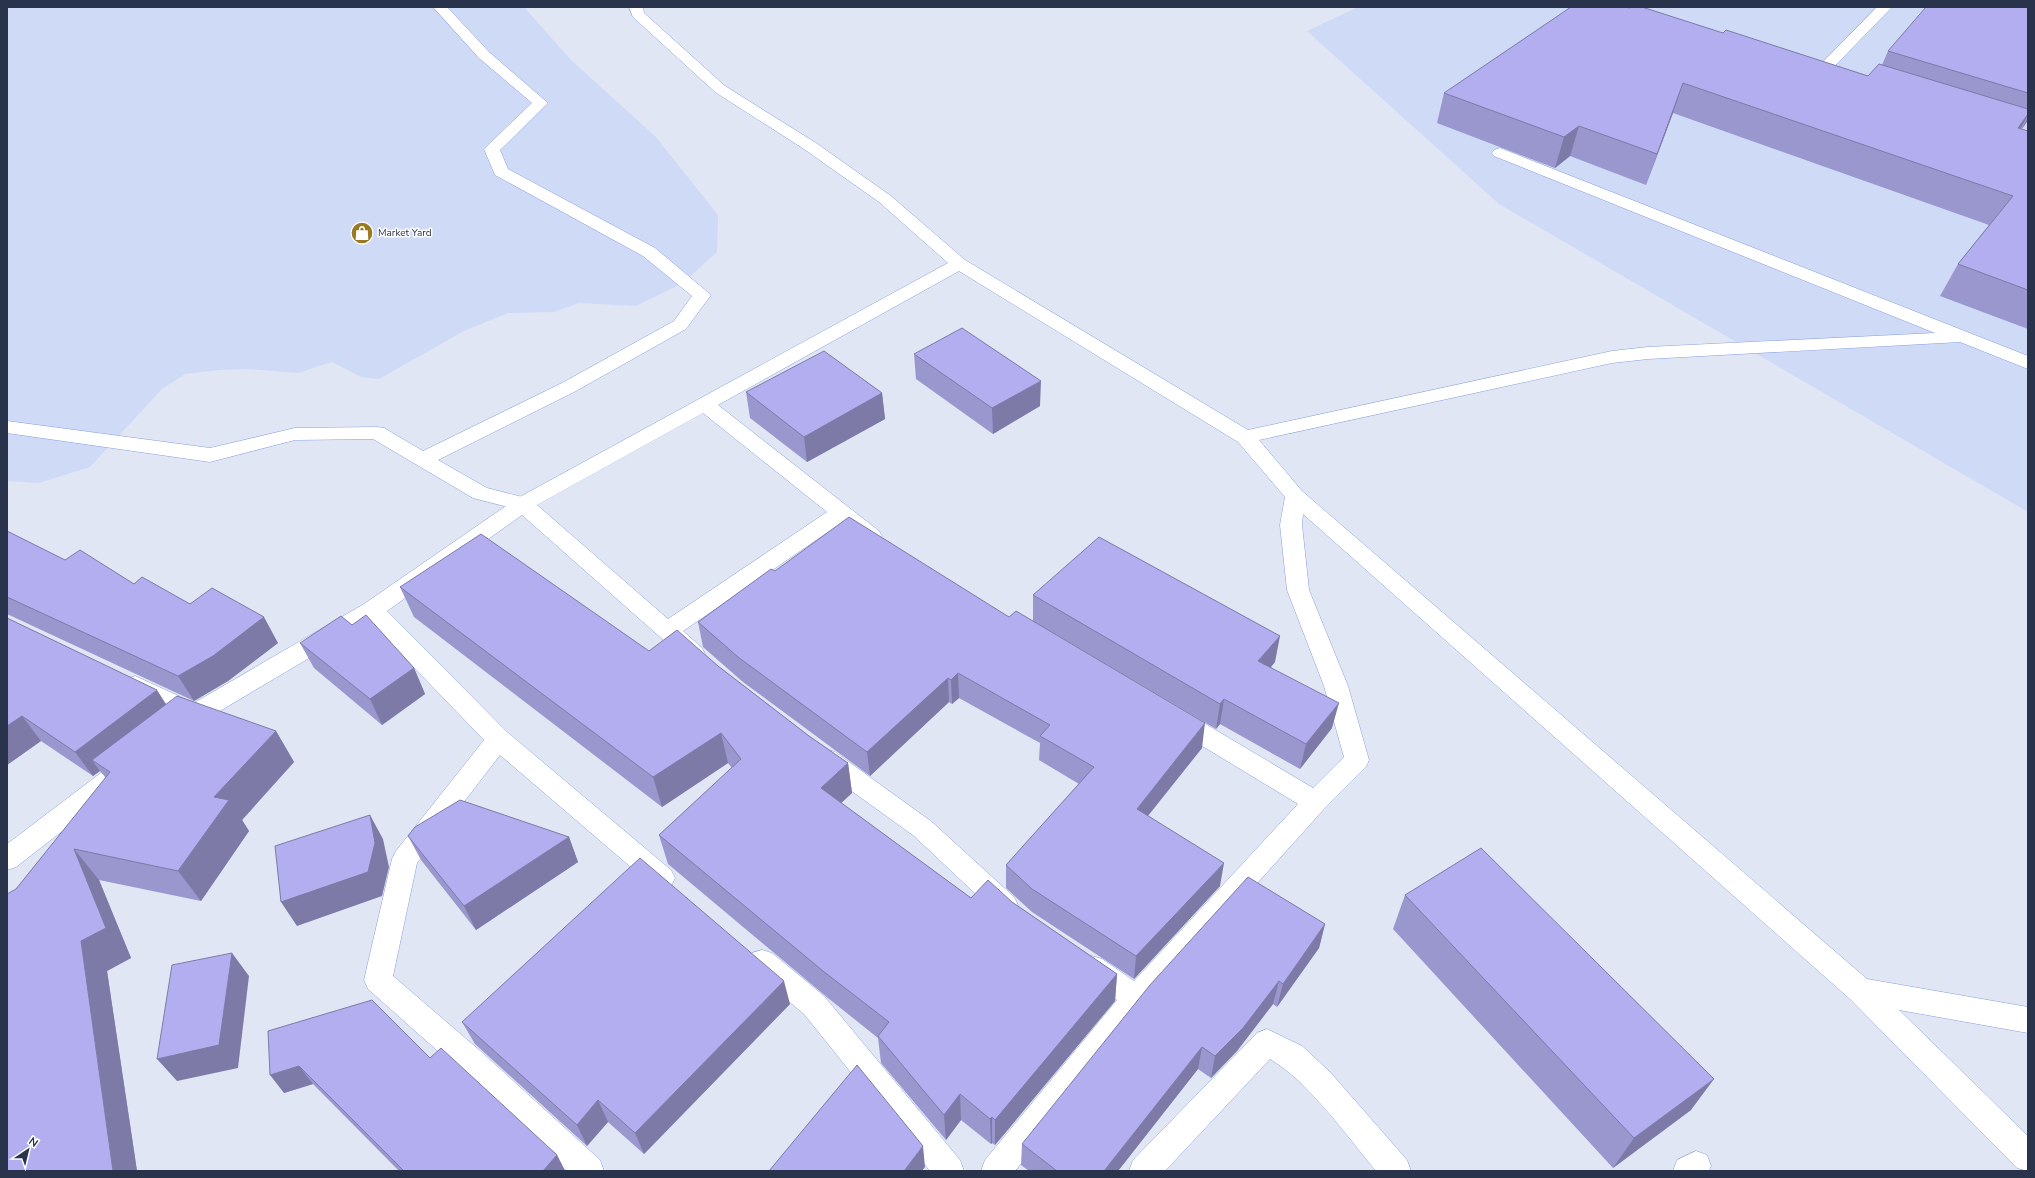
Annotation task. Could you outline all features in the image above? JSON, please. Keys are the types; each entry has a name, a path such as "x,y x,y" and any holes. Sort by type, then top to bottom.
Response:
{"street":[{"path":"423,459 569,388 680,325 702,296 649,252 501,172 492,149 542,104 484,55 440,7"},
{"path":"636,7 638,14 720,89 810,146 884,199 959,264 1245,437 1295,496 1860,990 2028,1157"},
{"path":"1820,73 1885,7"},
{"path":"1805,68 1835,77"},
{"path":"1500,153 1959,337 2028,363"},
{"path":"164,738 195,714 372,610 523,504 959,264"},
{"path":"1245,437 1612,357 1648,353 1959,337"},
{"path":"704,404 842,513 888,547"},
{"path":"7,427 210,454 295,434 377,433 480,493 523,504 712,669"},
{"path":"996,1171 1136,998 1315,802 1357,760 1336,686 1298,590 1291,525 1295,496"},
{"path":"668,630 842,513"},
{"path":"372,610 498,739 680,893"},
{"path":"118,677 195,714"},
{"path":"1159,709 1315,802"},
{"path":"498,739 405,859 378,980 589,1171"},
{"path":"806,744 923,828 1022,921"},
{"path":"7,859 138,758"},
{"path":"747,949 814,1005 950,1171"},
{"path":"1073,955 1136,998"},
{"path":"1860,990 2028,1020"},
{"path":"1144,1171 1267,1042 1292,1056 1320,1082 1396,1171"}],"shaded area":[{"name":"Market Yard","path":"7,7 524,7 572,61 655,136 718,215 717,252 683,283 636,306 579,303 554,312 508,313 464,331 379,379 361,377 332,362 298,373 249,369 219,370 185,374 162,389 90,467 39,483 7,481"},
{"path":"1358,7 2028,7 2028,512 1499,204 1307,31"}],"building":[{"path":"1571,7 1642,7 1723,33 1726,30 1868,76 1879,64 2028,109 2028,114 2018,128 2028,131 2028,290 1958,264 2013,196 1683,83 1657,154 1579,126 1564,137 1444,93"},
{"path":"1926,7 2028,7 2028,93 1888,51"},
{"path":"962,328 1041,381 992,408 914,354"},
{"path":"824,351 882,393 804,437 746,392"},
{"path":"849,517 1009,617 1016,611 1205,723 1137,809 1224,863 1136,956 1032,889 1006,865 1094,767 1040,736 1050,725 958,673 951,680 948,678 867,752 738,657 698,622 771,569 775,571"},
{"path":"7,531 65,560 80,550 134,584 142,577 190,604 212,588 264,617 213,656 178,676 7,597"},
{"path":"481,534 649,651 677,630 718,666 809,736 848,763 821,788 971,898 988,880 1012,902 1117,974 995,1120 992,1117 990,1119 960,1094 944,1115 878,1036 889,1022 823,971 659,835 741,759 721,733 653,777 400,587"},
{"path":"1099,537 1280,636 1258,661 1339,703 1306,744 1224,699 1220,704 1033,595"},
{"path":"366,615 414,668 370,699 300,643 341,616 352,625"},
{"path":"7,618 157,690 75,752 22,716 7,726"},
{"path":"177,696 276,731 214,797 229,800 178,871 74,849 106,928 81,941 113,1171 7,1171 7,894 16,889 110,772 92,760"},
{"path":"460,800 569,837 464,906 408,836 415,827"},
{"path":"370,815 375,843 368,872 281,902 275,846"},
{"path":"1481,848 1714,1079 1634,1138 1405,895"},
{"path":"640,858 784,981 635,1133 598,1100 577,1125 462,1022"},
{"path":"1248,877 1325,924 1283,984 1279,981 1243,1028 1215,1056 1202,1047 1104,1171 1057,1171 1022,1144 1150,985"},
{"path":"232,953 219,1045 157,1059 172,965"},
{"path":"372,1000 430,1058 441,1048 557,1155 543,1171 404,1171 299,1066 270,1075 268,1031"},
{"path":"857,1065 923,1146 904,1171 769,1171"}],"place":[{"name":"Market Yard","path":"362,233"}]}
